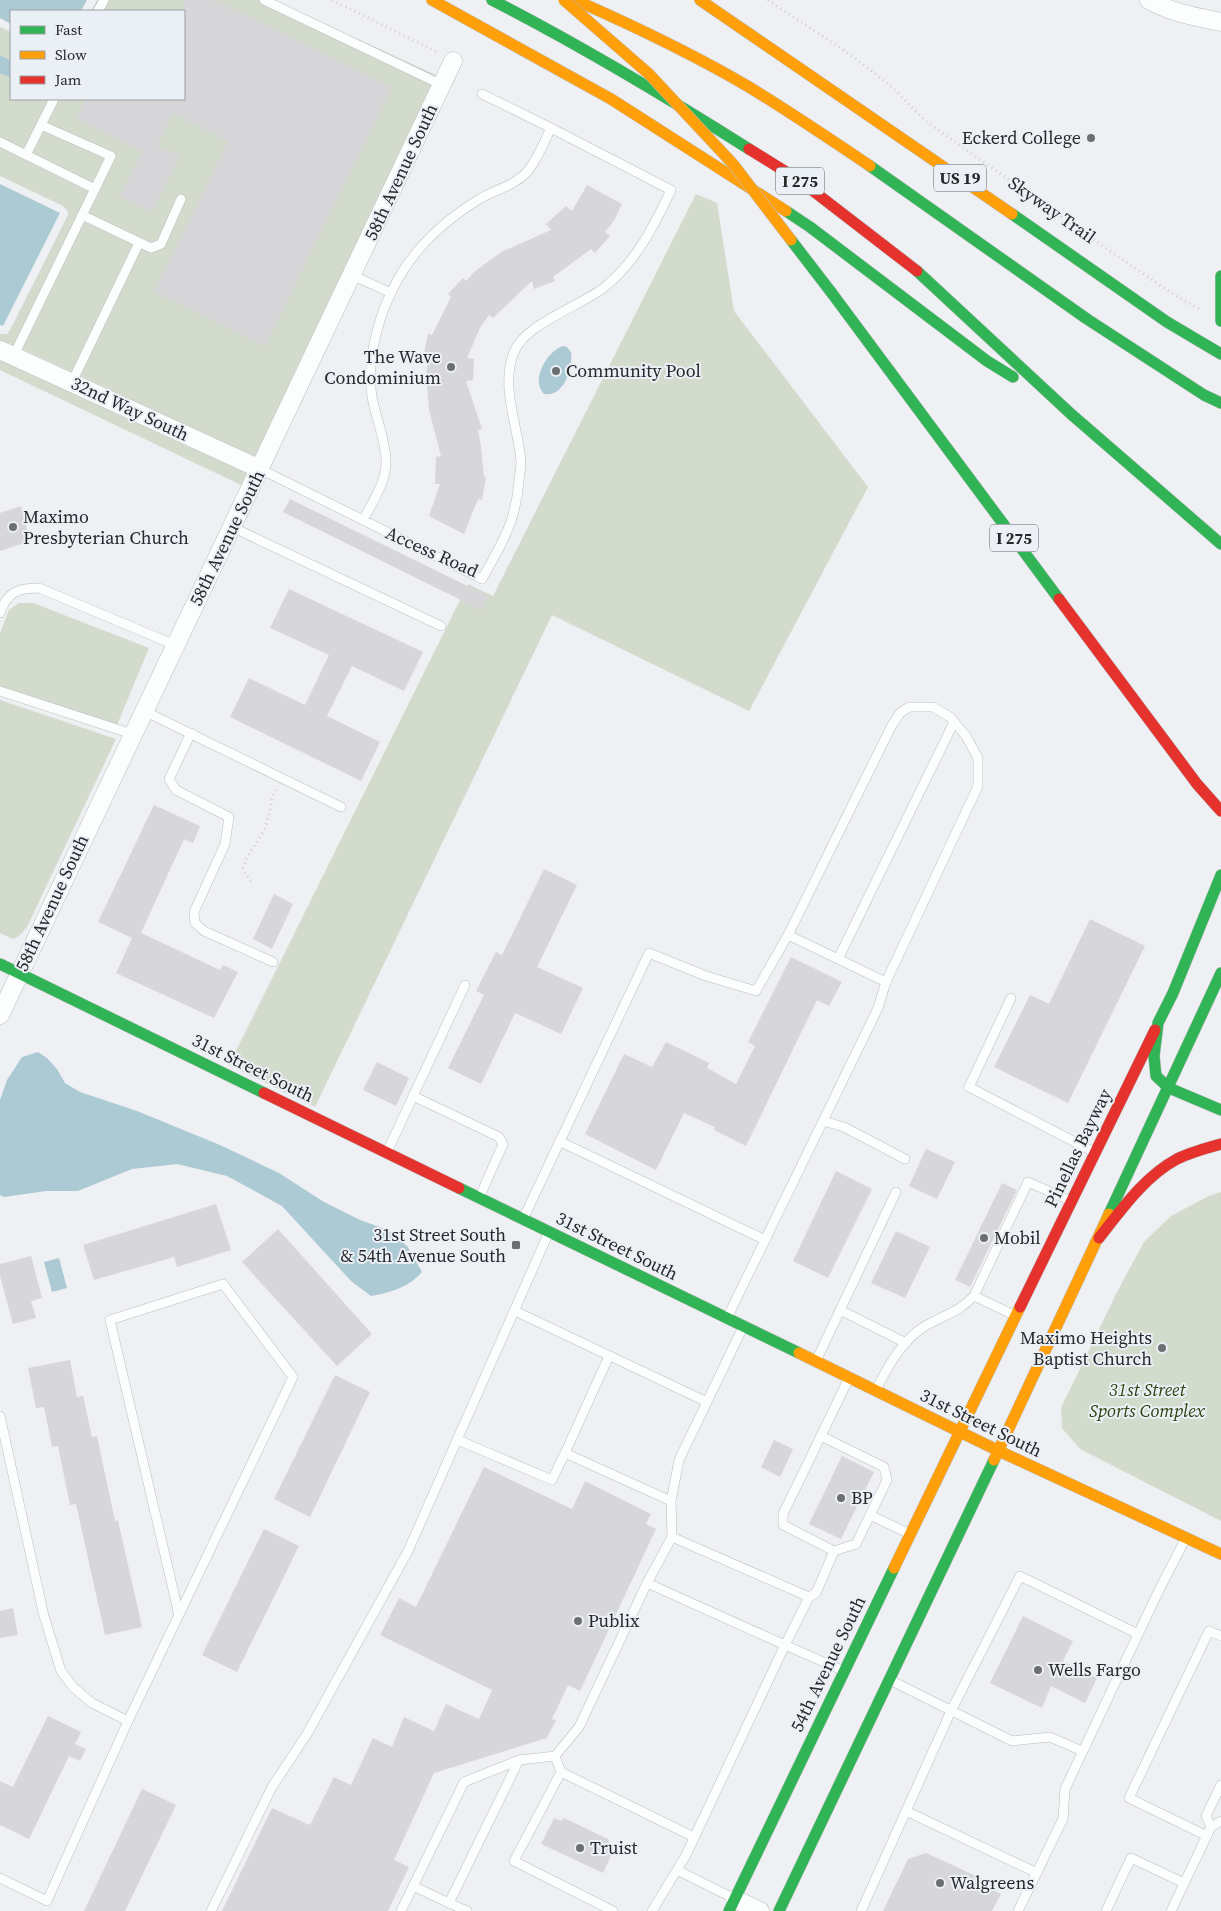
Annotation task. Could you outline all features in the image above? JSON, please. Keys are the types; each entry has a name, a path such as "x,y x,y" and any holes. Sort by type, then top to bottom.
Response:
{"main road":[{"path":"432,0 611,99 810,227 987,361 1071,414"},
{"name":"I 275","path":"492,0 537,23 678,104 799,180 922,276 1071,414 1221,544"},
{"name":"I 275","path":"564,0 649,74 733,164 831,292 1197,784 1221,811"},
{"name":"US 19","path":"575,0 619,19 702,61 801,119 1087,319 1204,395 1221,403"},
{"name":"US 19","path":"700,0 1167,322 1221,354"},
{"path":"1221,276 1221,321"},
{"name":"Pinellas Bayway","path":"959,1432 1173,993 1221,875"},
{"name":"31st Street South","path":"0,964 959,1432 1221,1554"},
{"path":"779,1911 999,1451 1221,973"},
{"path":"1158,1023 1154,1056 1156,1076 1169,1088 1221,1110"},
{"path":"1098,1238 1126,1205 1175,1160 1207,1147 1221,1144"},
{"name":"54th Avenue South","path":"732,1905 959,1432"}],"street":[{"path":"1149,0 1189,16 1221,22"},
{"name":"58th Avenue South","path":"0,1015 453,61"},
{"name":"32nd Way South","path":"7,352 260,469"},
{"path":"732,1905 760,1911"}],"lane":[{"path":"264,0 442,86"},
{"path":"363,520 382,483 386,462 372,395 373,352 380,322 390,293 405,267 427,241 454,217 482,198 513,184 528,171 551,128 482,94"},
{"path":"26,155 53,100"},
{"path":"7,352 82,215 111,156 40,125"},
{"name":"Access Road","path":"260,469 482,578 510,524 518,493 521,462 508,378 514,351 524,336 537,326 602,289 623,270 657,220 671,190 551,128"},
{"path":"0,142 95,189"},
{"path":"82,215 151,248 161,244 182,199"},
{"path":"72,382 139,242"},
{"path":"352,275 390,293"},
{"path":"232,527 441,626"},
{"path":"0,613 5,599 23,588 39,588 175,645"},
{"path":"0,691 132,734"},
{"path":"523,1219 649,952 706,976 756,991 788,935 890,727 900,713 909,707 933,707 950,717 966,736 978,758 978,786 886,982 878,1008 727,1319"},
{"path":"144,711 341,807"},
{"path":"838,959 954,722"},
{"path":"191,734 169,779 176,790 229,817 225,844 194,912 195,923 204,931 273,962"},
{"path":"788,935 886,982"},
{"path":"387,1152 465,985"},
{"path":"1010,998 969,1087 1095,1153"},
{"path":"413,1096 499,1137 503,1144 479,1198"},
{"path":"823,1121 844,1127 905,1159"},
{"path":"559,1141 766,1240"},
{"path":"875,1391 888,1365 906,1343 921,1329 964,1307 974,1296 1028,1182 1071,1201"},
{"path":"816,1362 896,1192"},
{"path":"211,1911 272,1787 307,1734 408,1551 550,1232"},
{"path":"0,1878 47,1901 128,1721 179,1615 293,1377 223,1284 110,1320 179,1615"},
{"path":"974,1296 1015,1316"},
{"path":"840,1310 906,1343"},
{"path":"514,1311 707,1402"},
{"path":"401,1911 464,1782 519,1760 555,1756 579,1727 647,1583 672,1537 671,1501 679,1460 743,1326"},
{"path":"458,1440 552,1480 609,1356"},
{"path":"821,1436 884,1467 887,1480 856,1544 834,1551 783,1525 783,1514 849,1378"},
{"path":"0,1416 44,1616 61,1671 73,1687 92,1704 128,1721"},
{"path":"565,1453 671,1501"},
{"path":"870,1515 910,1534"},
{"path":"672,1537 809,1597"},
{"path":"1018,1911 1063,1819 1065,1790 1082,1752 1158,1590 1186,1538"},
{"path":"652,1911 677,1870 694,1837 785,1645 809,1597 816,1593 834,1551"},
{"path":"861,1911 951,1710 1020,1576 1138,1634"},
{"path":"647,1583 844,1672"},
{"path":"1209,1831 1128,1798 1209,1631 1221,1636"},
{"path":"890,1680 1012,1741 1050,1736 1082,1752"},
{"path":"555,1756 561,1772 694,1837"},
{"path":"450,1903 519,1760"},
{"path":"561,1772 514,1861 613,1911"},
{"path":"1209,1831 1206,1816 1221,1784"},
{"path":"906,1811 1037,1873"},
{"path":"1171,1911 1209,1831 1221,1821"},
{"path":"1106,1911 1131,1858 1184,1883"},
{"path":"677,1870 732,1905"},
{"path":"413,1886 467,1911"}],"path":[{"path":"332,0 424,44 453,61"},
{"name":"Skyway Trail","path":"768,0 873,72 891,86 928,123 1126,262 1206,314"},
{"path":"251,880 244,872 246,858 267,822 271,799 281,778"}],"green space":[{"path":"97,0 273,0 436,75 255,457 9,343 2,359 247,473 241,485 0,370 0,334 7,334 10,330 68,215 67,210 63,206 0,176 0,27 10,32 10,100 185,100 185,10 92,10"},
{"path":"696,194 717,203 734,311 868,487 749,711 552,615 315,1107 229,1065 468,584 493,596"},
{"path":"19,603 33,603 149,648 117,725 0,686 0,633 9,610"},
{"path":"0,700 116,739 27,927 19,936 13,939 0,933"},
{"name":"31st Street Sports Complex","path":"1221,1192 1221,1521 1080,1449 1062,1428 1061,1408 1118,1290 1144,1242 1171,1216 1209,1196"}],"water":[{"path":"0,0 87,0 82,10 10,10 10,23 0,18"},
{"path":"0,55 10,60 10,78 0,73"},
{"path":"0,184 60,213 3,326 0,325"},
{"name":"Community Pool","path":"563,346 567,347 571,352 569,373 557,391 551,394 544,394 540,388 539,381 542,367 551,354"},
{"path":"38,1052 47,1058 57,1069 65,1083 80,1092 137,1111 220,1145 279,1173 324,1202 360,1220 388,1230 407,1246 422,1272 411,1282 399,1288 371,1296 351,1281 282,1206 227,1176 177,1164 132,1169 78,1191 46,1191 4,1197 0,1195 0,1100 7,1080 22,1057"},
{"path":"59,1258 67,1288 52,1292 44,1262"}],"building":[{"path":"184,0 215,0 392,87 265,346 154,292 228,141 173,114 157,146 179,156 153,212 119,196 142,152 77,119 86,100 185,100"},
{"name":"The Wave Condominium","path":"587,185 622,204 615,219 605,232 610,236 595,253 591,249 553,277 555,281 534,289 532,281 493,318 489,315 480,328 467,358 474,359 473,380 466,381 482,429 478,430 484,477 486,477 482,500 478,499 464,534 429,516 440,484 435,484 436,457 441,456 429,410 426,374 428,360 423,358 428,334 432,335 451,297 448,294 463,278 466,281 474,272 501,252 551,230 546,224 566,206 572,211"},
{"path":"290,499 488,596 481,610 283,512"},
{"name":"Maximo Presbyterian Church","path":"21,506 30,541 0,551 0,513"},
{"path":"289,589 423,652 404,691 352,666 327,716 380,742 361,781 230,717 249,678 305,705 329,655 270,628"},
{"path":"154,805 200,826 193,843 184,839 141,933 220,970 223,965 238,972 214,1018 116,973 132,938 98,922"},
{"path":"544,869 577,885 537,967 583,988 561,1034 515,1013 481,1084 448,1068 484,995 476,991 496,952 502,955"},
{"path":"274,894 293,904 272,949 253,939"},
{"path":"1090,919 1145,946 1068,1103 994,1067 1030,995 1049,1004"},
{"path":"791,957 842,982 829,1006 817,1000 746,1146 714,1130 715,1127 684,1113 656,1170 585,1134 624,1054 652,1067 666,1042 709,1063 707,1068 736,1084 755,1046 748,1042"},
{"path":"377,1062 409,1078 396,1106 363,1090"},
{"path":"926,1149 955,1162 937,1199 909,1186"},
{"path":"836,1171 872,1189 828,1278 793,1261"},
{"path":"1002,1183 1017,1190 970,1287 955,1280"},
{"path":"216,1204 231,1250 177,1267 174,1257 94,1280 83,1245"},
{"path":"278,1229 372,1334 337,1366 242,1262"},
{"path":"896,1231 930,1247 905,1298 871,1283"},
{"path":"31,1256 42,1298 31,1301 36,1318 13,1324 0,1276 0,1264"},
{"path":"70,1360 77,1397 83,1396 92,1437 97,1436 115,1521 118,1520 142,1627 105,1635 76,1504 70,1505 58,1446 52,1447 44,1407 36,1408 28,1368"},
{"path":"335,1375 370,1392 310,1517 274,1499"},
{"path":"774,1440 793,1449 780,1477 761,1467"},
{"name":"BP","path":"842,1456 874,1472 841,1539 809,1524"},
{"path":"484,1467 572,1509 585,1481 651,1514 646,1524 656,1529 580,1691 568,1685 552,1719 556,1720 547,1738 434,1773 394,1860 409,1867 388,1911 222,1911 272,1808 310,1825 334,1777 351,1785 373,1738 392,1747 404,1717 434,1731 446,1704 479,1719 492,1690 380,1635 399,1598 416,1607"},
{"path":"264,1529 299,1546 237,1672 202,1655"},
{"path":"13,1608 18,1635 0,1638 0,1611"},
{"name":"Wells Fargo","path":"1023,1616 1073,1641 1063,1661 1097,1678 1085,1703 1051,1686 1042,1708 990,1683"},
{"path":"48,1716 81,1732 75,1744 86,1749 80,1761 69,1756 29,1839 0,1825 0,1781 13,1787"},
{"path":"142,1789 176,1805 125,1911 84,1911"},
{"name":"Truist","path":"554,1818 561,1821 564,1818 608,1839 613,1851 603,1873 541,1844"},
{"name":"Walgreens","path":"926,1853 985,1880 983,1885 1001,1894 992,1911 883,1911 908,1859"}],"traffic: fast":[{"path":"492,0 622,72 749,149"},
{"path":"870,166 1087,319 1204,395 1221,403"},
{"path":"786,211 810,227 987,361 1013,377"},
{"path":"1012,214 1167,322 1221,354"},
{"path":"791,240 831,292"},
{"path":"917,271 1071,414 1221,544"},
{"path":"1221,276 1221,321"},
{"path":"831,292 1059,599"},
{"path":"1221,875 1173,993 1158,1023 1154,1056 1156,1076 1169,1088 1221,1110"},
{"path":"0,964 264,1093"},
{"path":"1109,1214 1221,973"},
{"path":"459,1188 799,1353"},
{"path":"779,1911 994,1460"},
{"path":"729,1911 894,1568"}],"traffic: slow":[{"path":"432,0 611,99 786,211"},
{"path":"564,0 649,74 733,164 791,240"},
{"path":"575,0 663,41 728,75 780,106 870,166"},
{"path":"700,0 1012,214"},
{"path":"994,1460 1109,1214"},
{"path":"894,1568 1020,1307"},
{"path":"799,1353 999,1451 1221,1554"}],"traffic: jam":[{"path":"749,149 799,180 917,271"},
{"path":"1059,599 1197,784 1221,811"},
{"path":"1020,1307 1155,1030"},
{"path":"264,1093 459,1188"},
{"path":"1099,1238 1134,1194 1165,1166 1188,1154 1221,1144"}],"place":[{"name":"Eckerd College","path":"1091,138"},
{"name":"The Wave Condominium","path":"451,367"},
{"name":"Community Pool","path":"556,371"},
{"name":"Maximo Presbyterian Church","path":"13,527"},
{"name":"Mobil","path":"984,1238"},
{"name":"31st Street South & 54th Avenue South","path":"516,1245"},
{"name":"Maximo Heights Baptist Church","path":"1162,1348"},
{"name":"BP","path":"841,1498"},
{"name":"Publix","path":"578,1621"},
{"name":"Wells Fargo","path":"1038,1670"},
{"name":"Truist","path":"580,1848"},
{"name":"Walgreens","path":"940,1883"}]}
